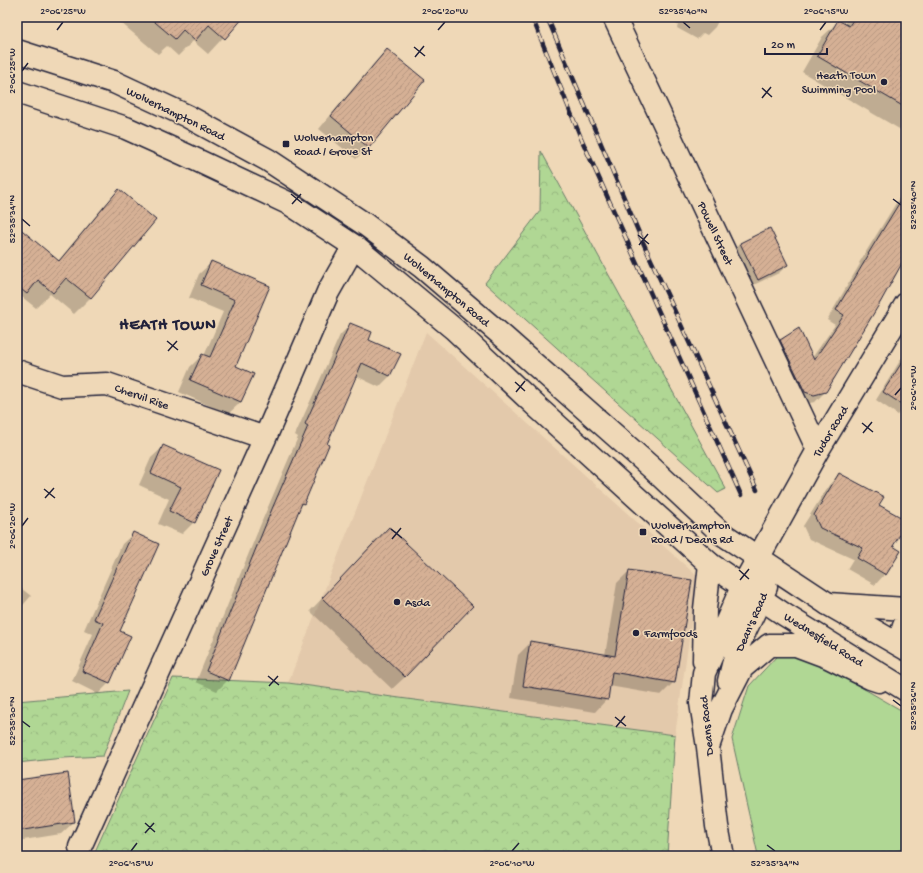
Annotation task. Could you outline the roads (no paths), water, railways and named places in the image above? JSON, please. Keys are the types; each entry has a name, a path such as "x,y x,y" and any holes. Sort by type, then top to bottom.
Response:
{"street":[{"name":"Powell Street","path":"614,17 818,450"},
{"name":"Wolverhampton Road","path":"17,51 114,82 187,116 268,160 366,225 422,267 505,338 652,469 721,534 828,604 903,639"},
{"path":"17,92 126,128 186,155 290,204 354,246 454,329 536,406 710,564 742,587"},
{"name":"Grove Street","path":"80,847 265,438 328,292 366,225"},
{"name":"Tudor Road","path":"758,559 818,450 906,304"},
{"name":"Chervil Rise","path":"18,376 62,386 107,384 265,438"},
{"name":"Deans Road","path":"723,856 717,826 708,747 701,703 704,673 742,587 758,559"},
{"name":"Dean's Road","path":"708,747 721,709 738,648 766,587 758,559"},
{"path":"704,673 705,609 710,564"},
{"name":"Wednesfield Road","path":"742,587 902,688"},
{"name":"Wolverhampton Road","path":"828,604 906,609"},
{"name":"Dean's Road","path":"721,709 742,668 769,645 796,645 828,657 870,678 902,688"}],"railway":[{"path":"532,17 581,138 741,495"},
{"path":"547,17 642,240 757,490"}],"place":[{"name":"Heath Town Swimming Pool","path":"884,82"},
{"name":"Wolverhampton Road / Grove St","path":"286,144"},
{"name":"Wolverhampton Road / Deans Rd","path":"643,532"},
{"name":"Asda","path":"397,602"},
{"name":"Farmfoods","path":"636,633"}],"district":[{"name":"HEATH TOWN","path":"168,323"}]}
